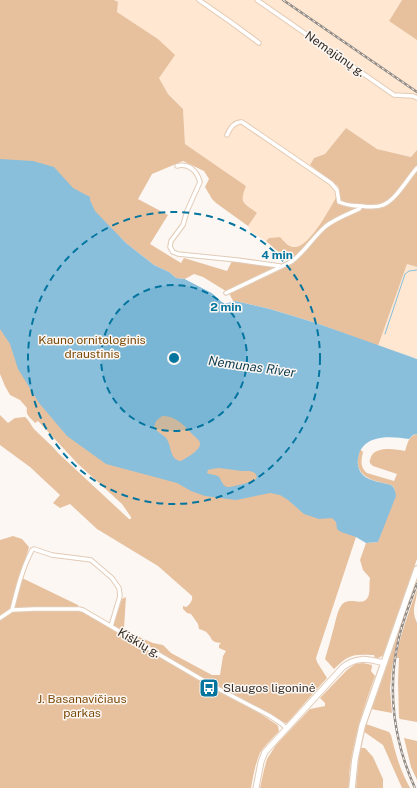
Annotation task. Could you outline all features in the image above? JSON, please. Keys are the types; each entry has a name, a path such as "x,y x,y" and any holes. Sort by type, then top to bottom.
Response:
{"main road":[{"path":"352,788 355,759 360,735 417,569"},
{"path":"256,788 261,762 265,752 346,664 360,659 384,663"}],"street":[{"path":"199,0 259,43"},
{"name":"Nemajūnų g.","path":"257,0 394,95 413,96 417,98"},
{"path":"227,135 235,123 238,121 242,122 331,183 337,190 339,202 347,205 378,207 387,203 393,198 417,168"},
{"path":"177,166 182,165 192,169 196,172 200,182 187,211 183,225 171,241 170,248 173,252 178,254 280,266"},
{"path":"226,293 299,257 322,230 362,206"},
{"name":"Kiškių g.","path":"12,610 18,586 28,556 32,550 37,550 52,555 91,560 112,578 119,588 120,596 111,626 213,686 274,718 287,728"},
{"path":"0,618 12,610 79,609 111,626"}],"shaded area":[{"path":"114,0 402,0 389,21 417,40 417,150 412,157 377,149 346,128 325,154 314,158 310,165 338,186 340,193 319,228 303,245 295,247 289,246 280,237 269,238 266,241 251,232 248,226 257,213 242,200 246,186 185,144 183,109 168,94 159,78 158,39 117,12 118,2"},
{"path":"407,264 417,267 417,359 378,346"}],"green space":[{"path":"0,0 114,0 118,2 117,12 158,39 175,55 159,78 168,94 183,109 185,144 246,186 243,200 257,213 248,226 212,199 205,187 209,179 204,171 183,161 152,174 138,199 168,215 150,244 181,263 184,258 227,271 232,261 281,268 292,264 266,241 269,238 280,237 289,245 295,247 301,245 314,233 339,192 338,186 310,165 314,158 325,154 346,128 377,149 411,157 417,150 417,267 407,264 378,346 316,323 270,309 233,301 229,293 203,277 194,274 185,279 176,278 169,272 154,265 118,235 356,537 316,658 327,678 287,723 228,691 224,691 113,626 122,599 126,597 124,628 126,631 153,643 163,645 171,653 212,675 220,675 223,656 226,651 219,648 221,643 213,641 206,632 199,629 198,624 191,614 187,613 183,609 183,606 186,607 190,604 192,596 158,566 97,529 70,504 60,508 53,503 60,495 30,467 0,445 0,415 8,423 15,418 25,417 35,430 58,453 129,519 131,519 122,504 78,464 38,421 35,423 30,418 27,413 27,408 20,400 10,395 0,374"},
{"path":"402,0 417,0 417,40 389,21"},
{"path":"417,434 417,559 385,650 386,652 384,655 377,658 375,658 374,655 352,656 344,660 334,669 325,659 338,613 341,606 348,601 360,602 367,599 369,594 370,578 363,570 360,560 366,543 378,542 395,491 391,485 381,483 362,474 358,463 360,449 363,452 362,466 367,473 394,481 397,474 373,466 370,462 371,457 377,451 386,449 405,451 410,438"},
{"name":"J. Basanavičiaus parkas","path":"13,536 22,539 29,547 20,577 78,605 79,611 207,685 259,713 278,726 279,731 260,753 255,766 251,788 0,788 0,540"},
{"path":"417,577 398,640 392,668 390,689 392,713 371,709 388,662"},
{"path":"417,589 414,613 417,623 417,722 399,718 399,658 396,658 402,632"},
{"path":"363,663 372,665 371,671 375,676 354,743 349,788 260,788 267,759 276,745 310,709 325,706 325,703 320,698 347,670 355,664"},
{"path":"366,724 389,732 401,769 410,788 402,788 383,745 363,731"},
{"path":"404,738 417,741 417,780 411,767"},
{"path":"360,748 365,748 373,757 383,779 383,788 356,788"}],"water":[{"name":"Kauno ornitologinis draustinis","path":"0,159 33,161 54,167 73,188 90,197 95,211 126,243 154,265 169,272 176,278 185,279 212,293 224,304 235,301 270,309 316,323 417,359 417,434 413,435 409,439 378,438 366,444 360,450 358,466 362,474 377,482 391,485 394,488 396,496 378,542 366,543 356,537 341,532 337,529 336,522 332,518 319,519 304,514 280,495 270,493 236,500 205,496 191,491 177,483 106,464 67,436 39,403 18,369 10,344 0,329","holes":["162,416 175,419 187,428 200,442 197,450 181,461 174,458 168,441 154,427 156,421","219,468 250,471 255,473 257,477 255,480 236,486 227,487 218,476 207,473 208,470"]}],"pier":[{"path":"187,278 213,292 222,299 220,300 212,293 185,279"}],"waterway":[{"path":"385,334 405,274 409,271 417,270"}],"railway":[{"path":"283,0 417,92"},
{"path":"415,788 397,735 394,716 393,679 400,635 406,613 417,584"}],"place":[{"name":"Slaugos ligoninė","path":"209,688"}],"water label":[{"name":"Nemunas River","path":"252,366"}]}
